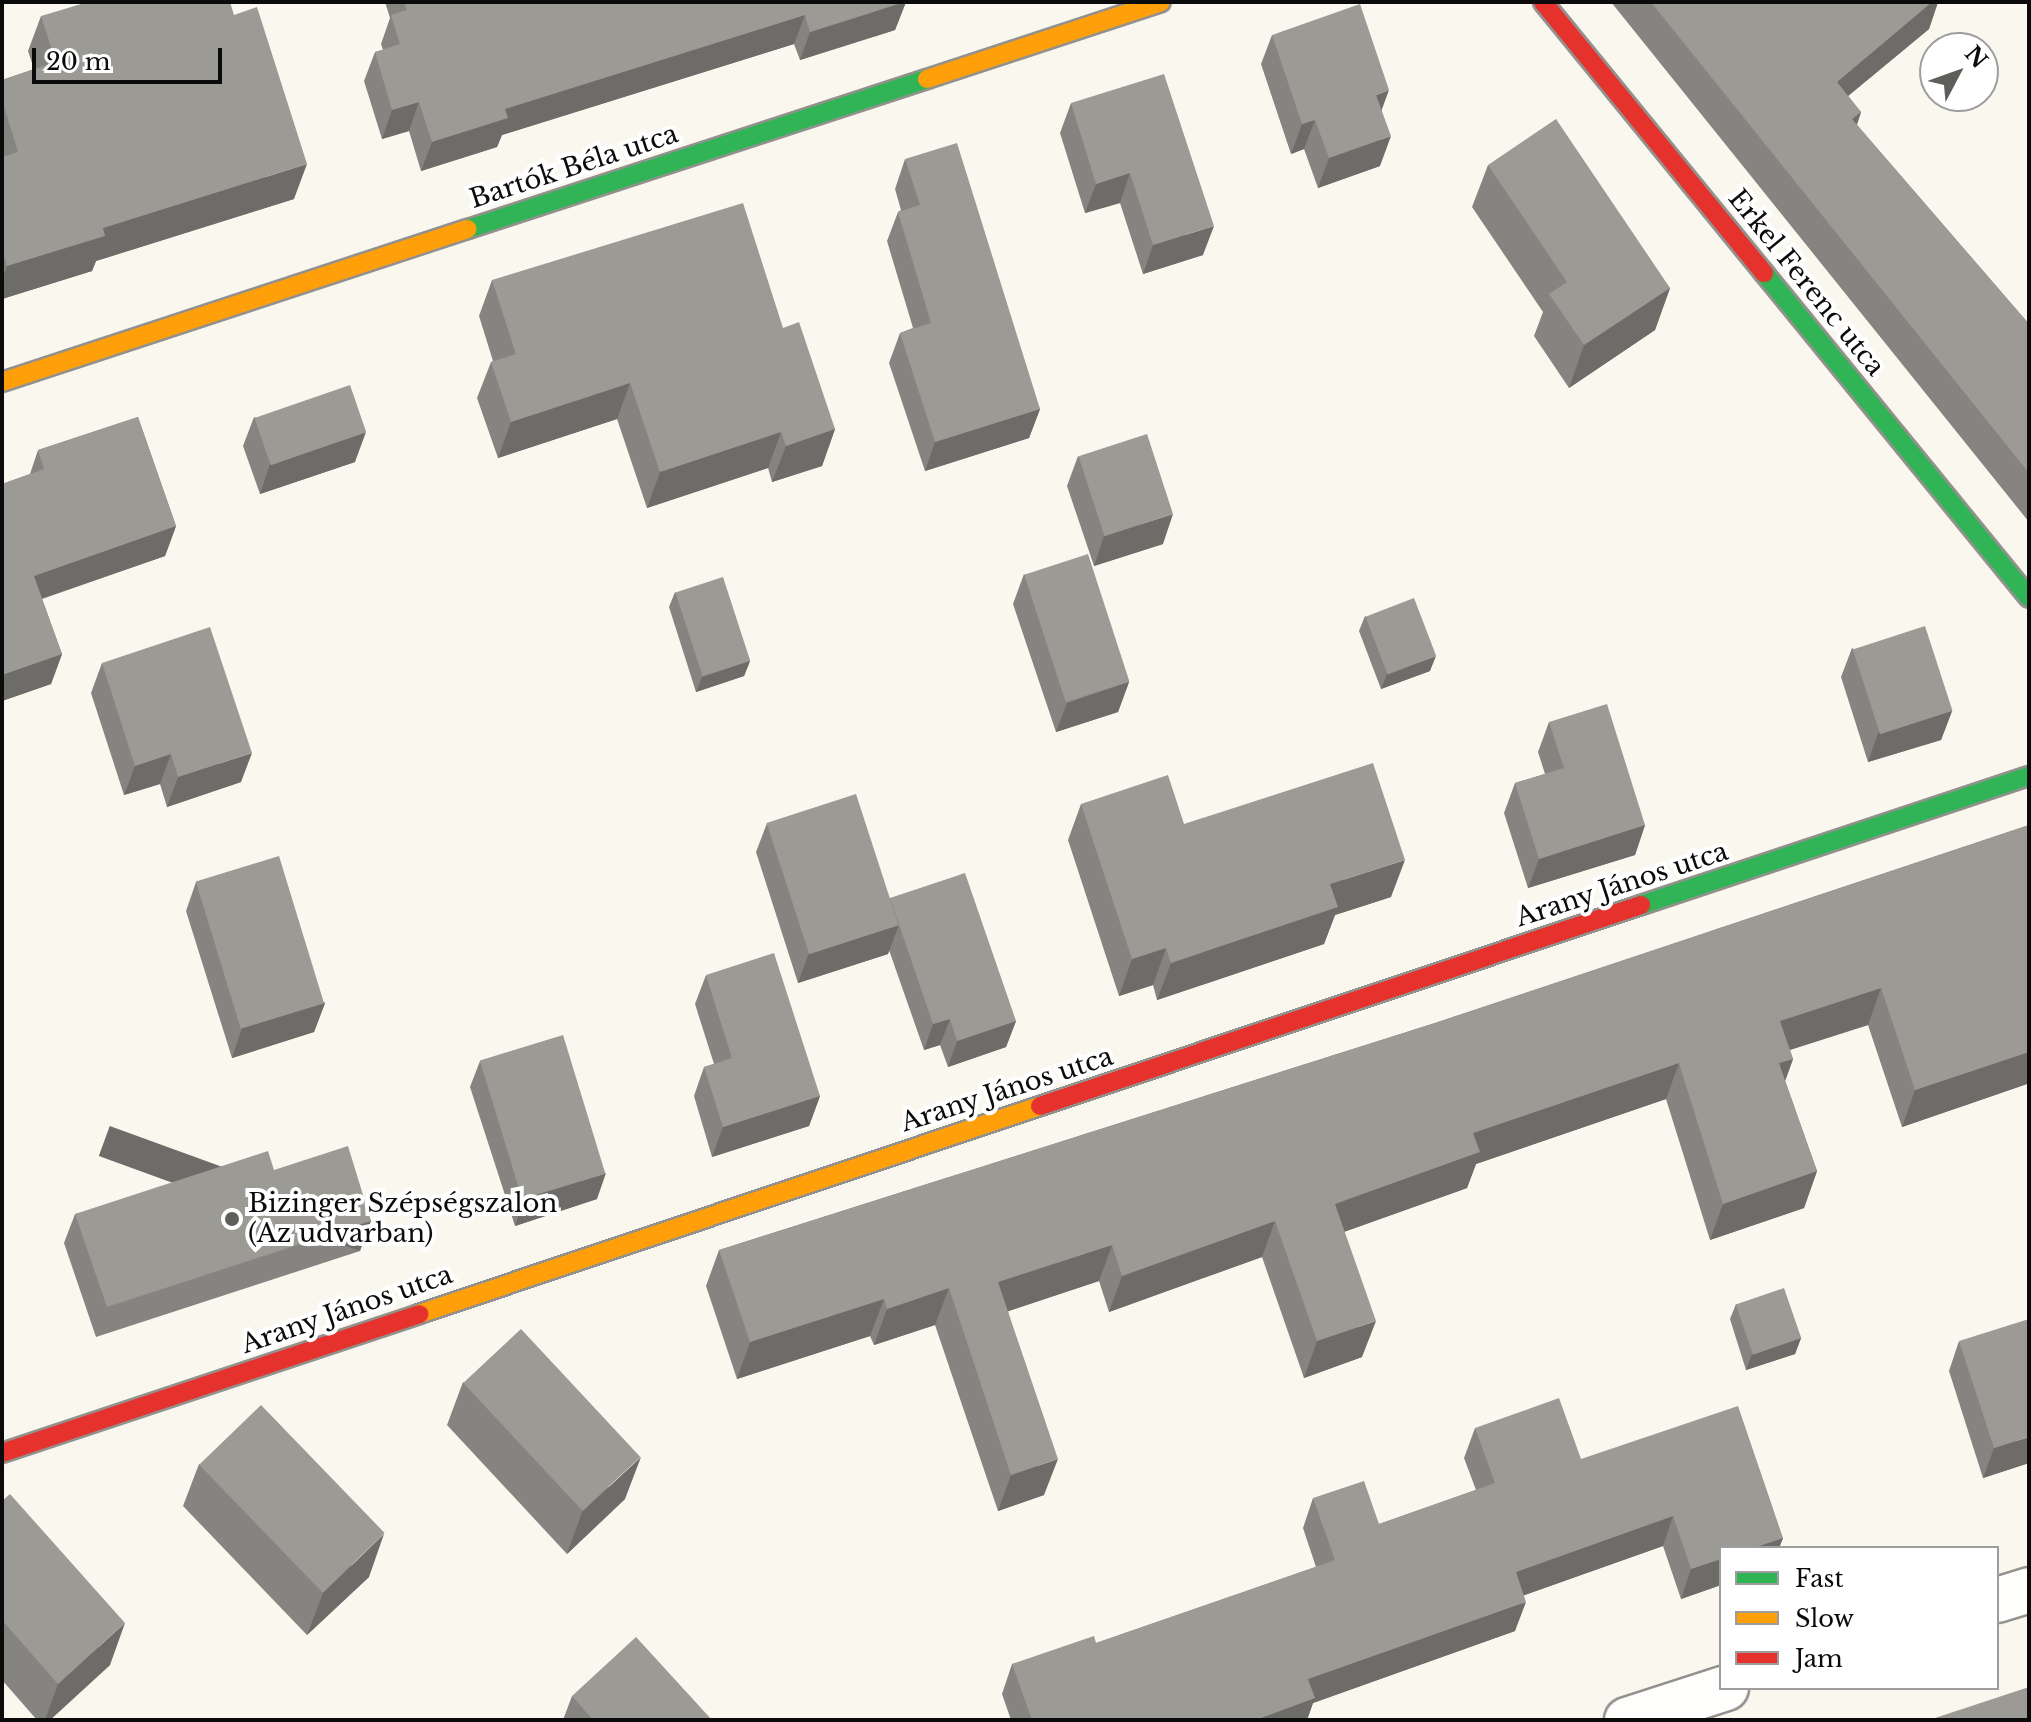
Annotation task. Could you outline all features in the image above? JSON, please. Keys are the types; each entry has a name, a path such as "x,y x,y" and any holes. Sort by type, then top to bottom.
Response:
{"street":[{"name":"Bartók Béla utca","path":"2,382 1161,2"},
{"name":"Erkel Ferenc utca","path":"1543,2 2029,598"},
{"name":"Arany János utca","path":"2,1453 2029,776"},
{"path":"1999,1599 2029,1590"},
{"path":"1627,1720 1720,1690"}],"building":[{"path":"88,2 230,2 234,15 257,7 307,164 103,228 105,236 7,266 2,250 2,157 18,152 2,100 2,80 56,62 41,16"},
{"path":"404,2 904,2 810,32 805,15 505,109 508,118 432,142 419,102 392,110 375,52 400,44 391,15 407,10"},
{"path":"1651,2 1932,2 1837,82 1861,112 1852,119 2029,324 2029,473"},
{"path":"1360,4 1389,90 1376,95 1391,136 1329,158 1315,120 1302,124 1272,35"},
{"path":"1164,74 1214,226 1153,245 1130,173 1096,184 1071,103"},
{"path":"1556,119 1670,288 1584,345 1549,294 1567,282 1488,165"},
{"path":"957,143 1040,409 935,442 900,333 931,323 898,212 920,205 905,159"},
{"path":"743,203 783,328 799,322 835,429 786,446 781,432 660,472 630,383 511,422 491,362 516,354 492,280"},
{"path":"350,385 366,432 271,465 255,418"},
{"path":"138,417 176,526 34,576 62,654 2,675 2,484 44,469 38,450"},
{"path":"1147,434 1173,514 1104,536 1079,456"},
{"path":"1088,554 1129,681 1066,702 1024,575"},
{"path":"723,577 750,661 703,676 675,592"},
{"path":"1414,598 1436,656 1388,675 1365,617"},
{"path":"1925,626 1953,711 1880,734 1853,649"},
{"path":"210,627 252,753 178,777 171,754 135,766 102,663"},
{"path":"1607,704 1645,825 1539,859 1515,783 1564,768 1549,722"},
{"path":"1373,763 1405,860 1330,884 1338,907 1171,963 1166,948 1132,959 1081,804 1168,775 1184,824"},
{"path":"856,794 899,925 809,954 767,823"},
{"path":"2029,825 2029,1052 1915,1090 1881,988 1780,1021 1793,1059 1779,1063 1817,1171 1723,1204 1679,1063 1473,1133 1480,1152 1335,1204 1376,1321 1317,1341 1275,1221 1122,1276 1112,1245 998,1282 1058,1459 1011,1475 949,1288 887,1309 884,1299 750,1342 719,1250 1435,1023"},
{"path":"279,856 324,1003 241,1029 196,881"},
{"path":"965,873 1016,1021 957,1041 950,1019 933,1024 890,898"},
{"path":"774,953 820,1096 723,1127 704,1067 732,1058 706,975"},
{"path":"563,1035 605,1174 522,1199 480,1060"},
{"path":"348,1146 371,1221 107,1307 75,1214 268,1151 274,1170"},
{"path":"1784,1288 1801,1338 1753,1355 1736,1305"},
{"path":"2029,1319 2029,1437 1994,1448 1959,1341"},
{"path":"521,1329 640,1457 583,1511 463,1383"},
{"path":"1559,1398 1581,1459 1738,1406 1783,1538 1759,1546 1719,1546 1719,1560 1691,1569 1673,1516 1516,1572 1526,1602 1308,1679 1315,1698 1256,1720 1032,1720 1012,1664 1094,1636 1096,1643 1335,1560 1313,1498 1364,1481 1379,1524 1495,1483 1475,1428"},
{"path":"261,1405 385,1533 323,1593 199,1465"},
{"path":"10,1494 125,1623 58,1684 2,1620 2,1501"},
{"path":"636,1637 712,1720 593,1720 572,1696"},
{"path":"2029,1687 2029,1720 1929,1720"}],"traffic: fast":[{"path":"468,229 927,79"},
{"path":"1764,273 2029,598"},
{"path":"1641,905 2029,776"}],"traffic: slow":[{"path":"927,79 1161,2"},
{"path":"2,382 468,229"},
{"path":"419,1314 1040,1106"}],"traffic: jam":[{"path":"1543,2 1764,273"},
{"path":"1040,1106 1641,905"},
{"path":"2,1453 419,1314"}],"place":[{"name":"Bizinger Szépségszalon (Az udvarban)","path":"232,1219"}]}
